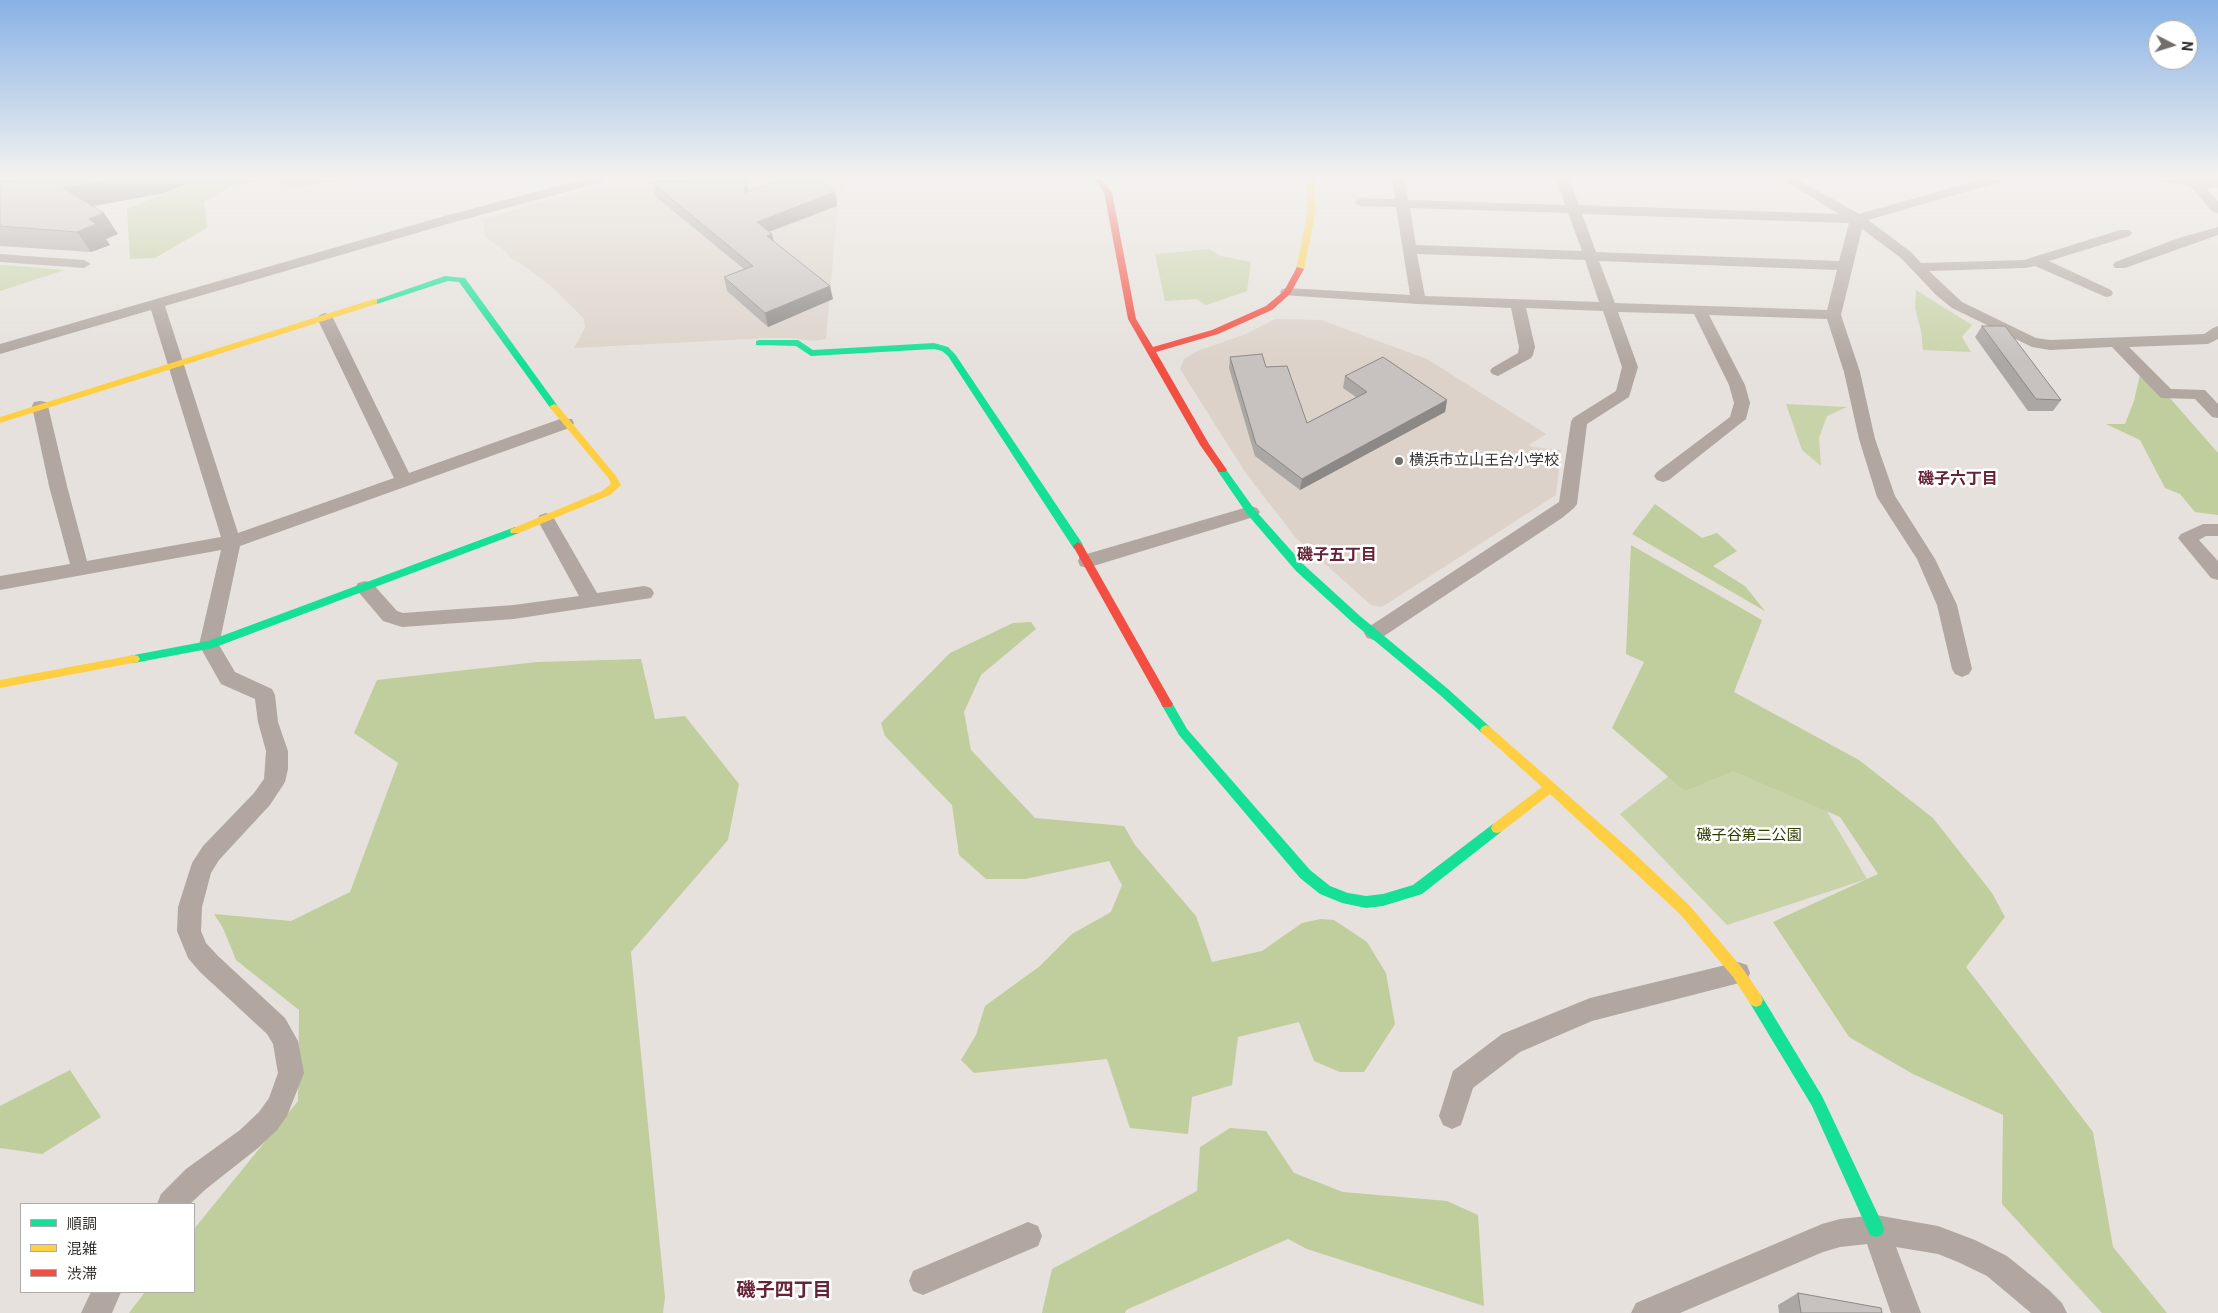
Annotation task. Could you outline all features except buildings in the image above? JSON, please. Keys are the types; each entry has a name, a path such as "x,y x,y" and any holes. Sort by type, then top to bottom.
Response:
{"street":[{"path":"0,349 376,240"},
{"path":"1117,240 1132,319 1205,445 1251,512 1300,568 1356,619 1444,692 1549,788 1630,858 1685,910 1738,973 1766,1014 1817,1101 1876,1229 1906,1313"},
{"path":"1150,351 1215,332 1269,308 1287,292 1301,268 1306,240"},
{"path":"1408,240 1418,300"},
{"path":"1374,633 1556,514 1568,504 1578,422 1622,393 1630,366 1585,240"},
{"path":"1851,240 1834,315 1852,372 1867,439 1886,497 1926,559 1948,605 1962,670"},
{"path":"1886,240 1906,255 1956,305 2032,342 2050,345 2215,339"},
{"path":"1918,267 2024,264 2101,240"},
{"path":"2120,265 2186,240"},
{"path":"1409,248 1846,266"},
{"path":"0,258 84,264"},
{"path":"2037,260 2106,293"},
{"path":"0,420 448,278 462,280 566,423 613,478 616,485 606,494 546,519 209,645 0,684"},
{"path":"1287,292 1418,300 1834,315"},
{"path":"157,304 232,542 209,645 228,678 265,695 268,722 277,751 277,769 274,782 262,799 211,852 200,870 190,907 189,931 198,950 209,964 276,1026 285,1041 291,1073 278,1107 268,1120 249,1139 196,1179 172,1203"},
{"path":"1498,371 1524,355 1528,347 1517,304"},
{"path":"1663,476 1738,419 1742,403 1737,385 1699,310"},
{"path":"325,318 404,481"},
{"path":"2118,342 2167,394 2198,394 2218,413"},
{"path":"759,343 798,343 811,353 934,346 945,349 956,362 1087,561 1183,732 1305,874 1325,890 1347,899 1366,902 1383,900 1417,890 1549,788"},
{"path":"40,406 58,486 80,568"},
{"path":"0,583 232,542 566,423"},
{"path":"1087,561 1251,512"},
{"path":"546,519 591,600"},
{"path":"2218,530 2203,530 2187,538 2218,573"},
{"path":"365,588 390,616 402,620 441,619 514,612 644,593"},
{"path":"1452,1116 1462,1080 1512,1043 1590,1010 1738,973"},
{"path":"1646,1313 1822,1238 1840,1232 1876,1229 1938,1240 1965,1250 1997,1266 2052,1313"},
{"path":"923,1282 1028,1236"},
{"path":"96,1313 106,1293"}],"shaded area":[{"path":"490,240 835,240 826,339 813,341 792,338 769,338 574,348 585,328 584,319 552,287 509,257 505,251"},
{"name":"横浜市立山王台小学校","path":"1275,319 1321,320 1427,359 1546,434 1529,445 1532,447 1561,450 1556,495 1382,607 1371,605 1296,538 1245,472 1180,369 1184,359 1197,351 1246,334"}],"green space":[{"path":"129,240 186,240 155,258 130,259"},
{"path":"1209,249 1221,256 1251,262 1247,291 1206,305 1196,299 1165,301 1155,254"},
{"path":"0,265 18,266 65,270 0,291"},
{"path":"1916,290 1972,325 1962,337 1971,352 1923,350 1921,331 1915,308"},
{"path":"2142,366 2218,453 2218,515 2195,512 2180,494 2165,488 2140,440 2106,424 2125,424 2134,401"},
{"path":"1786,404 1847,407 1827,416 1819,438 1821,466 1802,450"},
{"path":"1655,504 1702,538 1717,533 1737,551 1713,566 1745,586 1765,611 1632,534"},
{"path":"1631,545 1762,620 1734,692 1859,760 1933,818 1992,893 2005,917 1966,967 2093,1132 2113,1247 2167,1313 2102,1313 2002,1204 2003,1115 1913,1074 1849,1037 1773,922 1878,874 1840,817 1733,771 1685,791 1612,728 1644,662 1626,654"},
{"path":"1031,622 1036,629 981,675 964,712 971,750 1035,818 1124,826 1135,845 1196,916 1212,962 1262,951 1302,923 1321,919 1334,920 1367,942 1386,973 1395,1024 1364,1072 1340,1072 1314,1061 1299,1022 1238,1037 1232,1085 1192,1097 1188,1134 1130,1128 1107,1059 974,1073 961,1060 976,1035 985,1006 1040,966 1072,934 1111,912 1122,885 1109,861 1025,879 986,879 959,855 952,805 885,736 881,723 950,653 1013,623"},
{"path":"641,659 655,719 685,716 739,784 728,840 631,952 665,1297 663,1313 129,1313 144,1293 195,1293 195,1228 298,1101 299,1010 236,960 223,928 214,914 291,921 350,892 398,763 354,733 377,680 537,662"},
{"name":"磯子谷第二公園","path":"1687,762 1805,774 1867,879 1727,925 1620,814"},
{"path":"70,1070 101,1117 42,1154 0,1148 0,1106"},
{"path":"1230,1128 1266,1131 1294,1173 1343,1192 1447,1201 1478,1215 1484,1306 1307,1249 1288,1239 1126,1310 1125,1313 1042,1313 1052,1269 1197,1191 1200,1147"}],"traffic: fast":[{"path":"374,302 448,278 462,280 554,407"},
{"path":"759,343 798,343 811,353 934,346 945,349 951,354 1078,546"},
{"path":"1222,470 1251,512 1300,568 1356,619 1444,692 1486,730"},
{"path":"134,659 209,645 515,531"},
{"path":"1167,704 1183,732 1305,874 1325,890 1347,899 1366,902 1383,900 1417,890 1497,828"},
{"path":"1756,1000 1817,1101 1876,1229"}],"traffic: slow":[{"path":"1300,269 1306,240"},
{"path":"0,420 374,302"},
{"path":"515,531 606,493 616,485 613,478 554,407"},
{"path":"0,684 134,659"},
{"path":"1486,730 1630,858 1685,910 1738,973 1756,1000"},
{"path":"1497,828 1549,788"}],"traffic: jam":[{"path":"1117,240 1132,319 1205,445 1222,470"},
{"path":"1150,351 1215,332 1269,308 1287,292 1300,269"},
{"path":"1078,546 1167,704"}],"place":[{"name":"横浜市立山王台小学校","path":"1399,461"}],"district":[{"name":"磯子六丁目","path":"1958,480"},
{"name":"磯子五丁目","path":"1337,556"},
{"name":"磯子四丁目","path":"784,1291"}]}
